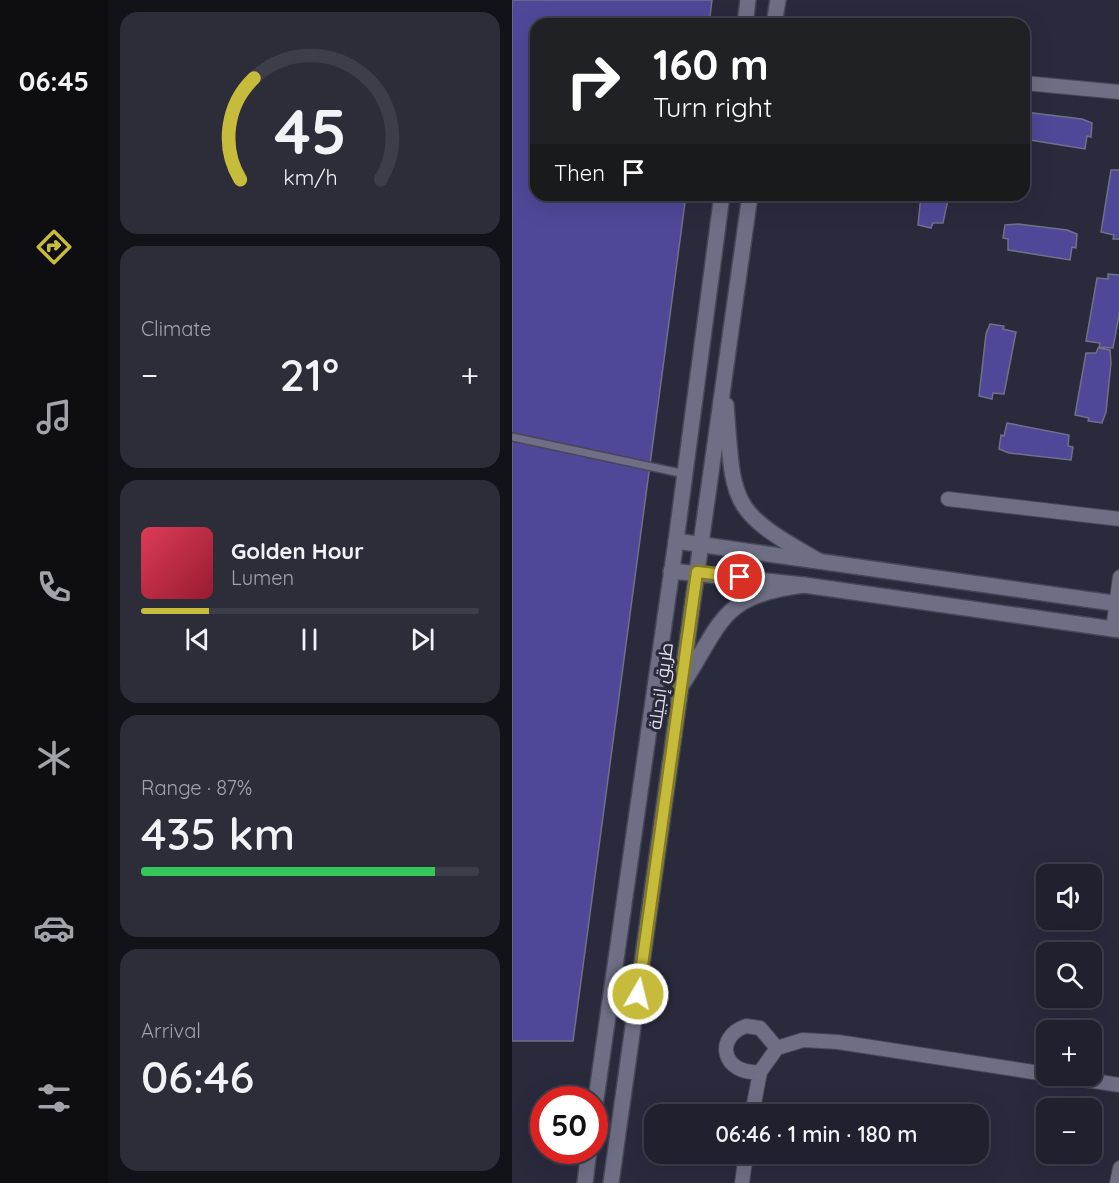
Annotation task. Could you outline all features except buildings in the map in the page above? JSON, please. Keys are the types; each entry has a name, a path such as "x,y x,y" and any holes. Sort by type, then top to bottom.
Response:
{"main road":[{"path":"746,18 748,0"},
{"path":"775,18 778,0"},
{"name":"طريق إنجيلة","path":"598,1086 676,541 721,201"},
{"name":"طريق إنجيلة","path":"611,1183 749,201"},
{"path":"724,376 730,465 737,496 758,524 819,561"},
{"path":"676,541 1118,604"},
{"path":"671,571 804,585 1116,630"},
{"path":"680,688 716,625 729,612 749,598 766,591 804,585"},
{"path":"585,1183 587,1164"}],"street":[{"path":"1030,84 1120,92"},
{"path":"948,499 1120,519"},
{"path":"1116,630 1120,577"},
{"path":"760,1072 740,1071 730,1061 727,1046 733,1033 746,1026 760,1028 777,1048"},
{"path":"754,1104 760,1072 777,1048 803,1040 838,1042 1036,1072"},
{"path":"1102,1082 1120,1085"},
{"path":"742,1183 745,1164"},
{"path":"1117,1183 1120,1168"}],"lane":[{"path":"512,437 685,474"}],"route":[{"path":"638,994 697,572 740,577"}]}
